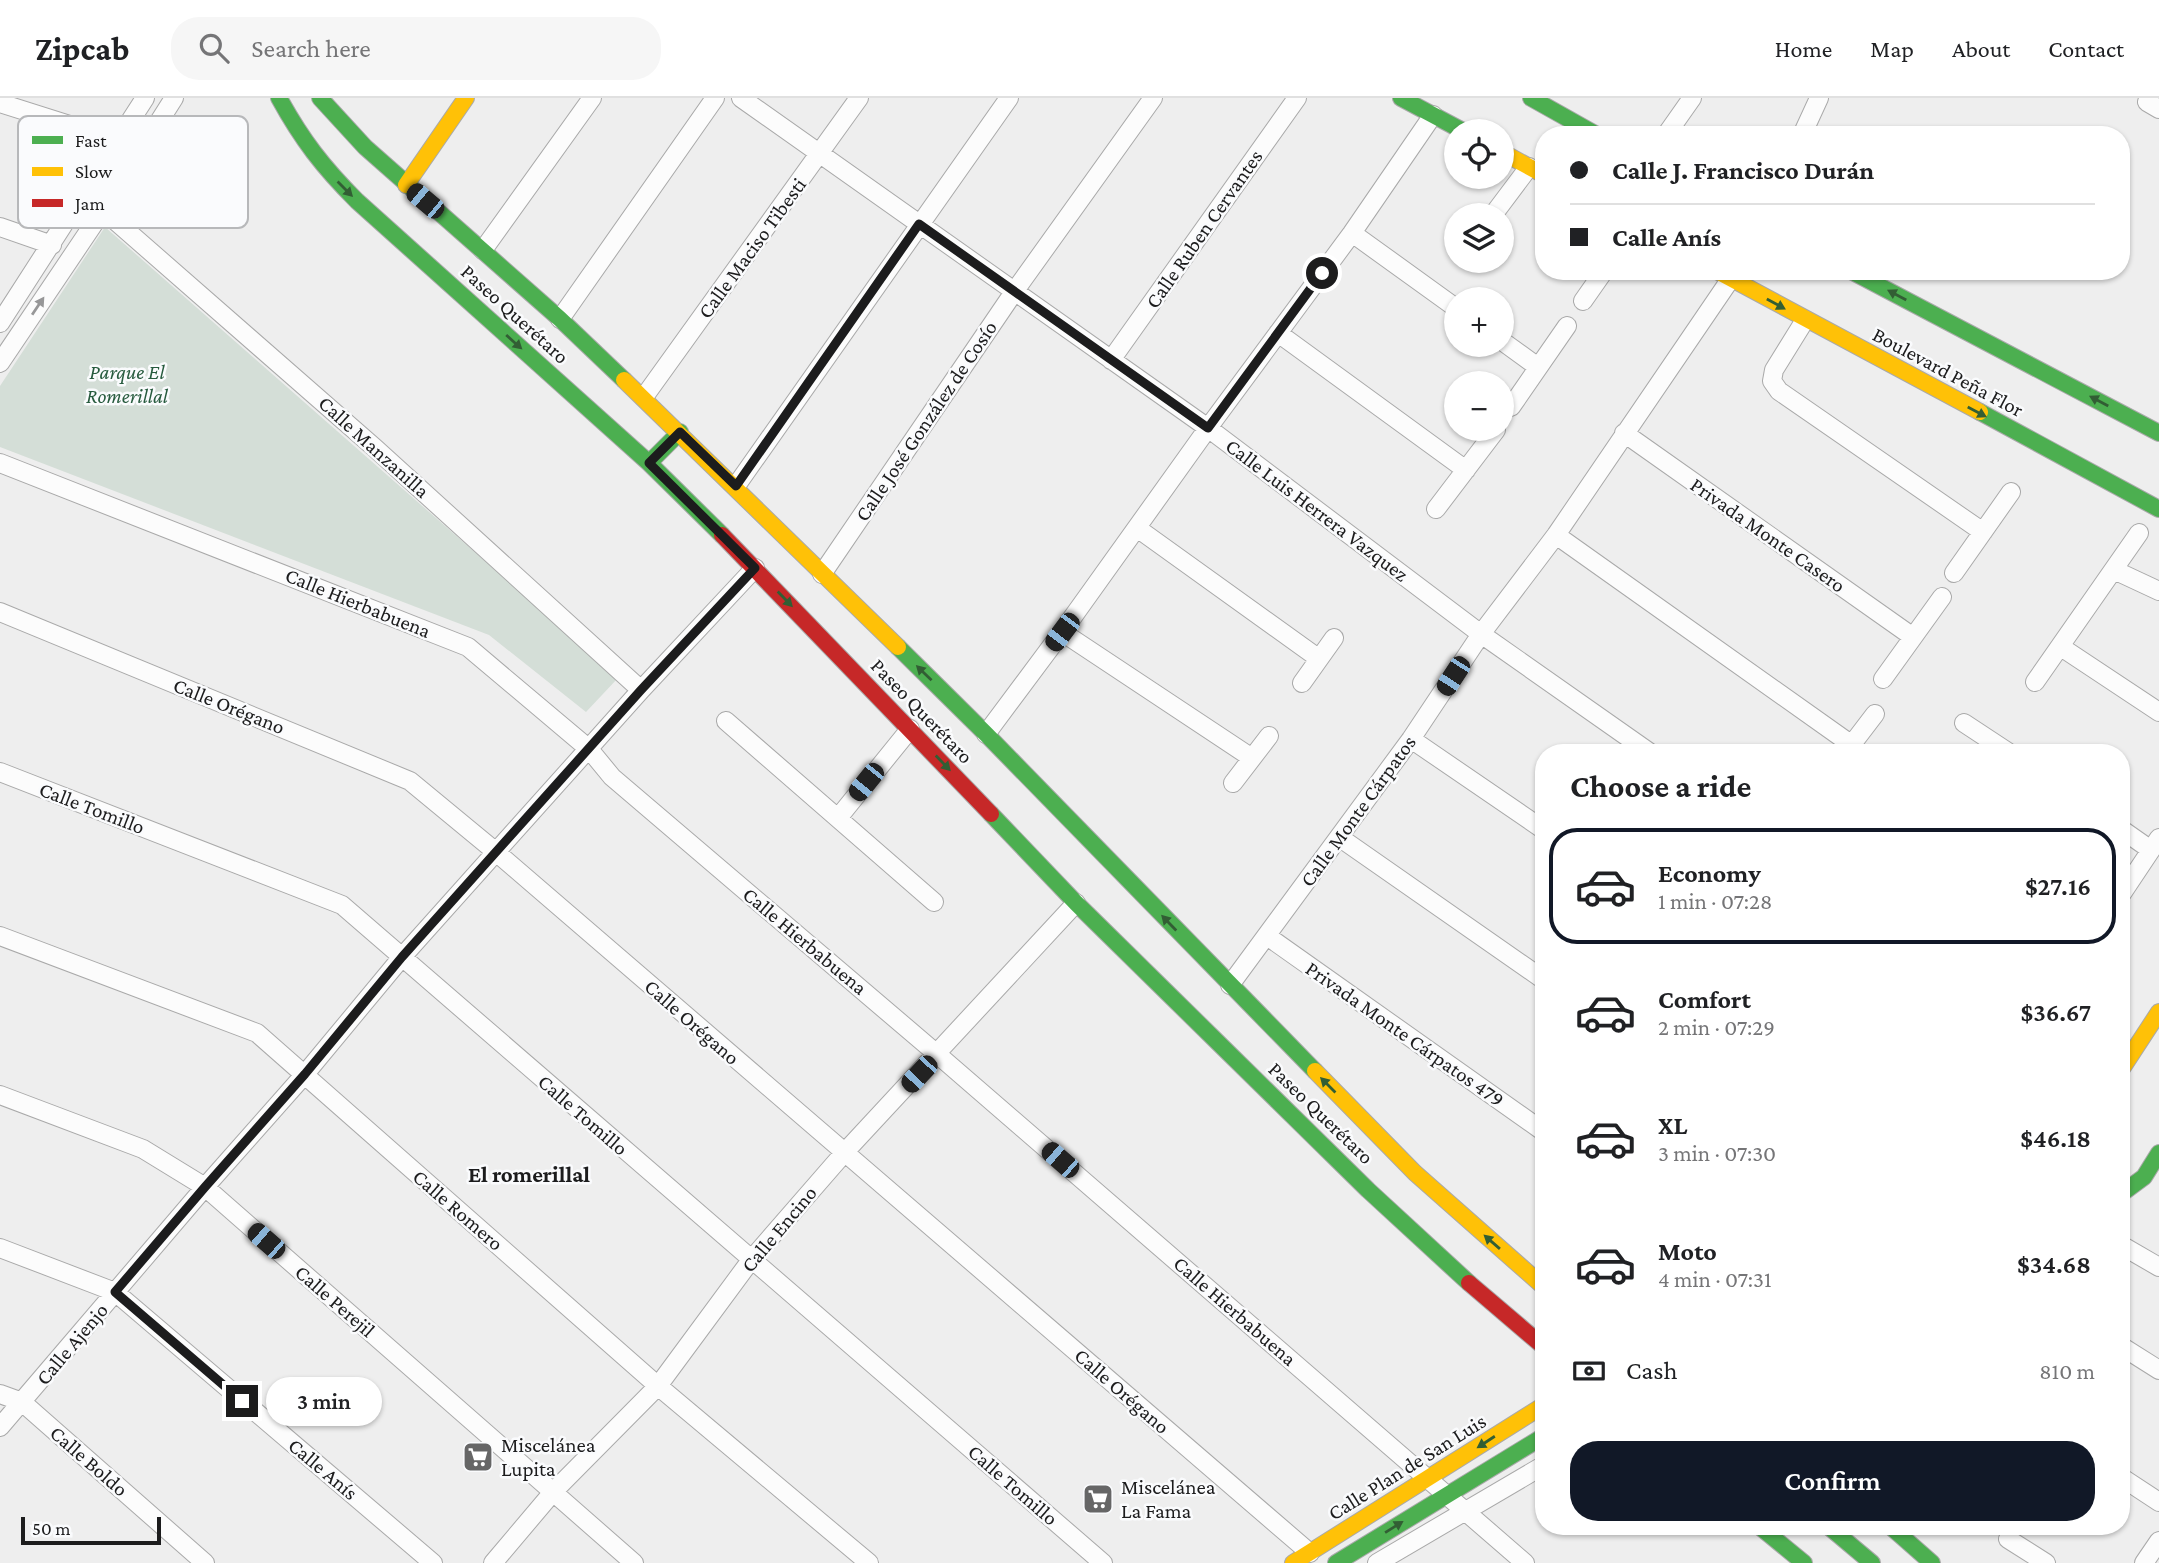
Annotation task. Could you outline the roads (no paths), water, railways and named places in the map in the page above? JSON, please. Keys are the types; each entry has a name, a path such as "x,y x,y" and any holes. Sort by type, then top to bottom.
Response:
{"main road":[{"name":"Paseo Querétaro","path":"279,98 301,137 327,171 357,201 649,463 755,568 1076,903 1368,1189 1454,1270 1535,1339"},
{"path":"406,185 466,98"},
{"path":"1401,98 1444,121"},
{"path":"1531,98 1551,103 1585,126"},
{"name":"Paseo Querétaro","path":"326,101 406,185 561,319 736,486 986,734 1415,1173 1535,1279"},
{"path":"1514,159 1535,170"},
{"name":"Boulevard Peña Flor","path":"1738,280 1805,320 2159,509"},
{"name":"Boulevard Peña Flor","path":"1868,280 2159,433"},
{"path":"649,463 680,432"},
{"path":"2130,1056 2159,1012"},
{"path":"2130,1187 2144,1177 2159,1153"},
{"name":"Calle Plan de San Luis","path":"1293,1563 1535,1411"},
{"name":"Calle Plan de San Luis","path":"1336,1563 1535,1441"},
{"path":"1770,1535 1804,1563"},
{"path":"1839,1535 1872,1563"},
{"path":"1901,1535 1932,1563"}],"street":[{"path":"133,116 145,98"},
{"path":"163,116 174,98"},
{"path":"483,250 592,98"},
{"path":"561,319 715,98"},
{"name":"Calle Luis Herrera Vazquez","path":"741,98 1208,428 1482,634"},
{"name":"Calle Maciso Tibesti","path":"644,397 859,98"},
{"path":"736,486 1009,98"},
{"name":"Calle José González de Cosío","path":"822,574 1014,292 1153,98"},
{"name":"Calle Ruben Cervantes","path":"1111,360 1297,98"},
{"path":"1672,126 1692,98"},
{"path":"1806,126 1819,98"},
{"path":"0,103 41,116"},
{"path":"986,734 1352,233 1433,115"},
{"path":"1505,203 1535,172"},
{"path":"0,227 51,245"},
{"path":"0,323 62,228"},
{"path":"0,363 91,228"},
{"name":"Calle Manzanilla","path":"124,228 376,448 641,690"},
{"path":"1352,233 1444,299"},
{"path":"1583,301 1598,280"},
{"name":"Calle Monte Cárpatos","path":"1230,985 1411,739 1482,634 1556,535 1724,280"},
{"path":"1805,320 1774,370 1772,381 1779,391 1983,532"},
{"path":"1514,403 1567,327"},
{"path":"1278,333 1466,470"},
{"path":"1514,350 1538,367"},
{"name":"Privada Monte Casero","path":"1624,433 1913,637"},
{"path":"1437,509 1488,441"},
{"name":"Calle Hierbabuena","path":"0,463 468,647 589,749 612,777 937,1054 1525,1563"},
{"path":"1954,573 2011,492"},
{"path":"1137,528 1318,659"},
{"path":"2035,682 2139,533"},
{"path":"1556,535 1843,744"},
{"name":"Calle Ajenjo","path":"0,1427 305,1074 402,957 641,690 755,568"},
{"path":"2114,570 2159,591"},
{"path":"1883,679 1942,597"},
{"name":"Calle Orégano","path":"0,612 410,781 1311,1553"},
{"path":"1062,632 1252,758"},
{"path":"1482,634 1638,744"},
{"path":"1302,683 1334,638"},
{"path":"2061,648 2159,712"},
{"path":"1852,744 1875,713"},
{"path":"726,721 934,902"},
{"path":"1964,723 1996,744"},
{"path":"838,818 910,729"},
{"path":"1233,783 1269,736"},
{"path":"1411,739 1535,824"},
{"name":"Calle Tomillo","path":"0,772 342,905 1103,1563"},
{"path":"2130,833 2155,844 2130,882"},
{"path":"1339,836 1535,974"},
{"name":"Calle Encino","path":"493,1563 553,1492 658,1386 751,1261 844,1153 1076,903"},
{"name":"Calle Romero","path":"0,936 257,1033 658,1386 869,1563"},
{"name":"Privada Monte Cárpatos 479","path":"1266,936 1535,1126"},
{"name":"Calle Perejil","path":"0,1095 143,1149 205,1187 634,1563"},
{"name":"Calle Anís","path":"0,1248 115,1292 433,1563"},
{"path":"2130,1250 2159,1267"},
{"path":"2130,1352 2159,1370"},
{"name":"Calle Boldo","path":"0,1394 22,1402 205,1563"},
{"path":"1377,1563 1535,1470"},
{"path":"2130,1483 2159,1502"},
{"path":"2008,1539 2046,1563"},
{"path":"2144,1563 2159,1541"}],"place":[{"name":"Miscelánea Lupita","path":"478,1457"},
{"name":"Miscelánea La Fama","path":"1098,1499"}],"district":[{"name":"El romerillal","path":"529,1174"}],"park label":[{"name":"Parque El Romerillal","path":"127,384"}]}
